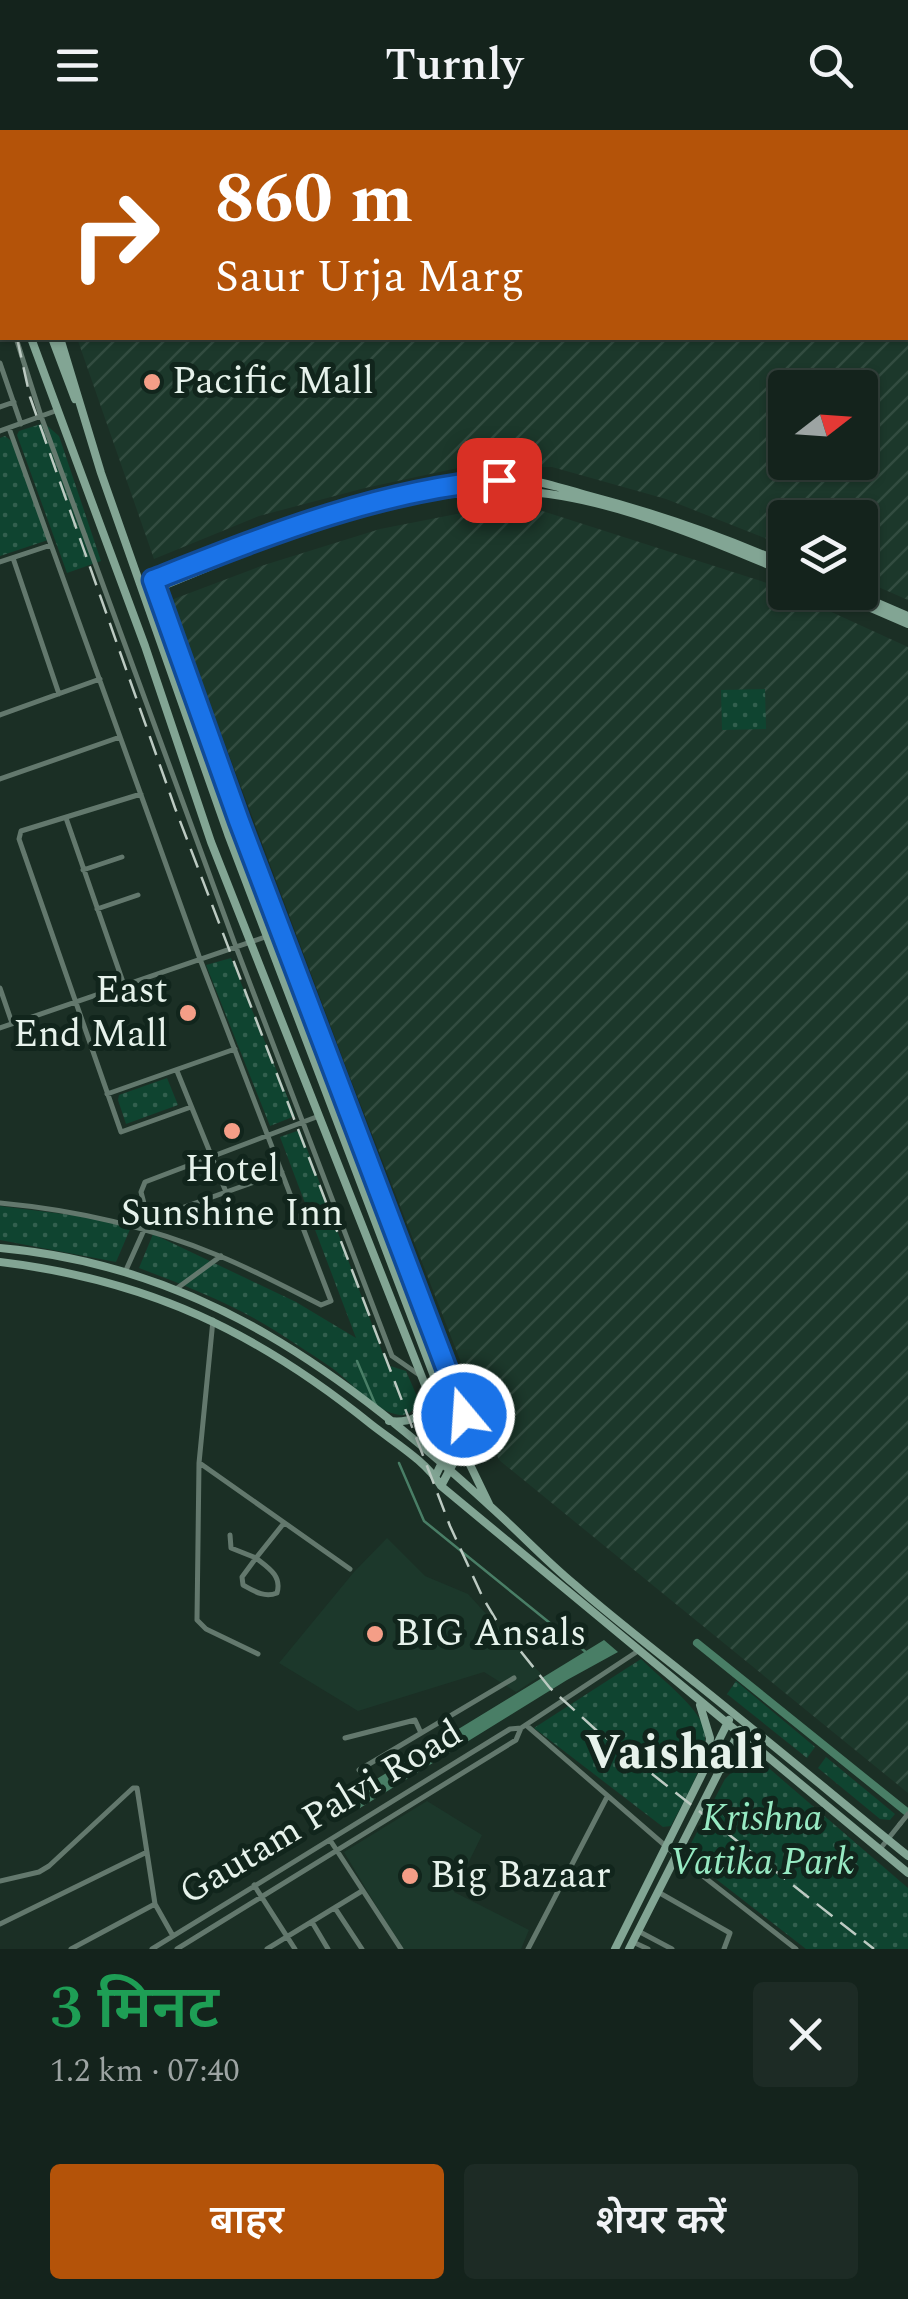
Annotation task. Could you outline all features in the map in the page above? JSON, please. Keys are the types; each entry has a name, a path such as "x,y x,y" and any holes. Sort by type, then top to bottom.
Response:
{"main road":[{"path":"32,340 60,410 211,842 446,1442 446,1454 435,1477"},
{"path":"53,340 268,936 455,1432 488,1504"},
{"path":"61,340 79,408"},
{"path":"143,588 316,519 419,490 478,482 539,482 768,558"},
{"path":"676,526 768,565"},
{"path":"878,605 908,620"},
{"path":"878,609 908,620"},
{"path":"168,713 185,708"},
{"path":"174,732 191,725"},
{"path":"330,1143 345,1137"},
{"path":"341,1172 350,1150"},
{"path":"366,1194 380,1188"},
{"path":"0,1248 126,1270 256,1325 342,1384 488,1504 574,1584 908,1856"},
{"path":"58,1271 60,1256"},
{"path":"0,1262 58,1271 156,1298 213,1320 296,1368 435,1477 440,1486 908,1873"},
{"path":"430,1364 443,1353"},
{"path":"388,1422 418,1417 428,1392"},
{"path":"440,1486 455,1460 459,1442"},
{"path":"698,1701 710,1738 707,1765"},
{"path":"615,1949 733,1712"},
{"path":"631,1946 744,1722"},
{"path":"720,1770 737,1760 764,1755"}],"street":[{"path":"17,340 236,947 392,1356 422,1376"},
{"path":"0,363 21,424"},
{"path":"0,407 14,402"},
{"path":"0,431 60,410"},
{"path":"0,1204 38,1206 144,1230 221,1256 321,1305 329,1304 331,1298 200,959 10,428"},
{"path":"0,562 52,545"},
{"path":"13,558 59,694"},
{"path":"154,584 239,821 464,1410 455,1432"},
{"path":"0,714 100,680"},
{"path":"0,779 120,736"},
{"path":"141,794 21,831 18,836 121,1132 191,1106"},
{"path":"66,817 124,985"},
{"path":"83,870 122,857"},
{"path":"97,909 138,895"},
{"path":"0,1028 268,936"},
{"path":"0,988 12,1024"},
{"path":"107,1094 235,1049"},
{"path":"177,1071 226,1192"},
{"path":"126,1270 148,1219 142,1192 144,1182 318,1116"},
{"path":"148,1219 282,1172"},
{"path":"176,1289 221,1256"},
{"path":"213,1320 199,1462 196,1620 206,1630 258,1654"},
{"path":"199,1462 350,1569"},
{"path":"230,1536 231,1548 256,1558 276,1575 277,1593 258,1594 243,1584 242,1577 256,1558 284,1523"},
{"name":"Gautam Palvi Road","path":"152,1949 510,1730 524,1726 638,1651"},
{"path":"359,1770 514,1678"},
{"path":"345,1738 415,1720 421,1733"},
{"path":"524,1726 676,1855 796,1949"},
{"name":"Gautam Palvi Road","path":"177,1949 516,1740 524,1726"},
{"path":"0,1882 48,1866 134,1788 139,1790 155,1904 173,1936"},
{"path":"528,1949 607,1797"},
{"path":"880,1850 908,1814"},
{"path":"330,1840 400,1949"},
{"path":"0,1924 147,1852"},
{"path":"254,1885 295,1949"},
{"path":"267,1949 362,1891"},
{"path":"658,1892 730,1934 724,1949"},
{"path":"71,1949 155,1904"},
{"path":"335,1908 362,1949"},
{"path":"312,1922 328,1949"},
{"path":"638,1931 672,1949"},
{"path":"631,1946 648,1949"}],"shaded area":[{"path":"78,340 908,340 908,600 878,587 878,500 768,500 768,539 666,499 552,467 458,468 259,516 154,559"},
{"path":"533,508 768,583 768,610 827,610 908,647 908,1793 499,1460 171,600 261,566 380,529 472,511"},
{"path":"387,1538 425,1576 468,1594 542,1675 516,1692 484,1672 358,1711 279,1663"},
{"path":"604,1640 618,1652 360,1808 352,1794"},
{"path":"427,1801 482,1835 454,1892 529,1930 521,1949 402,1949 344,1852"}],"green space":[{"path":"44,423 59,436 101,561 67,573 17,435"},
{"path":"5,436 14,443 48,540 0,556 0,438"},
{"path":"765,689 766,729 722,730 721,690"},
{"path":"231,958 295,1116 270,1126 206,965"},
{"path":"167,1078 178,1105 126,1124 119,1095"},
{"path":"300,1130 387,1365 406,1371 419,1401 407,1414 395,1414 378,1406 332,1368 258,1320 139,1268 153,1234 296,1302 356,1338 280,1137"},
{"path":"0,1206 131,1227 116,1262 0,1240"},
{"path":"641,1659 691,1707 705,1735 696,1776 671,1826 663,1827 534,1728"},
{"path":"736,1681 815,1747 807,1758 727,1694"},
{"path":"826,1757 895,1814 890,1820 880,1819 818,1768"},
{"name":"Krishna Vatika Park","path":"764,1764 908,1888 908,1949 806,1949 685,1855 725,1779 735,1769"}],"waterway":[{"path":"357,1361 376,1406"},
{"path":"399,1463 424,1521 587,1653"},
{"path":"697,1643 908,1813"}],"railway":[{"path":"17,340 30,397 175,808 450,1526 483,1598 550,1688 595,1729 874,1949"}],"place":[{"name":"Pacific Mall","path":"152,382"},
{"name":"East End Mall","path":"188,1013"},
{"name":"Hotel Sunshine Inn","path":"232,1131"},
{"name":"BIG Ansals","path":"375,1634"},
{"name":"Big Bazaar","path":"410,1876"}],"district":[{"name":"Vaishali","path":"675,1753"}],"route":[{"path":"464,1415 239,821 153,580 256,540 370,503 419,490 499,480"}]}
